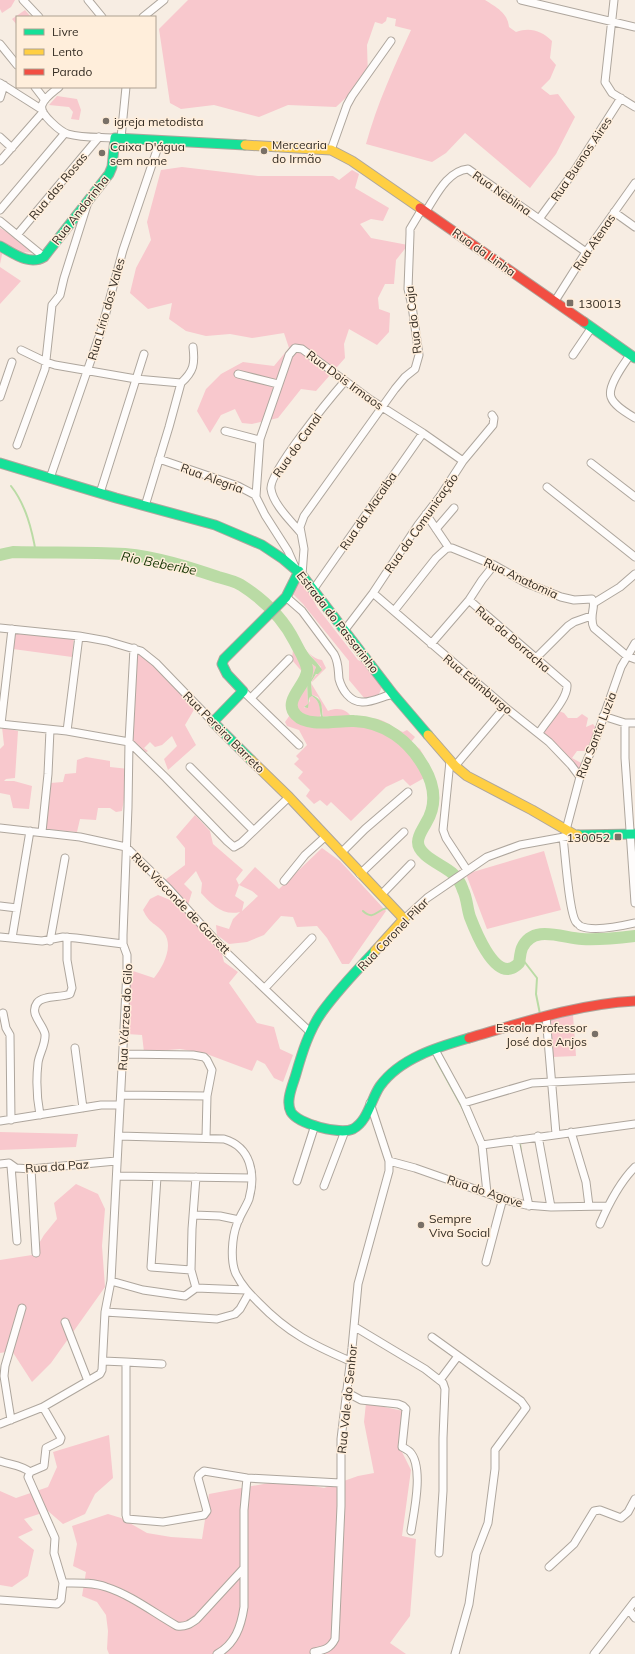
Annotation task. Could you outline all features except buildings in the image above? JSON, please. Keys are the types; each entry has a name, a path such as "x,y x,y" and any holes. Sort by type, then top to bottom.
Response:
{"street":[{"path":"23,0 38,16"},
{"path":"88,0 101,16"},
{"path":"150,0 155,7"},
{"path":"144,16 164,0"},
{"path":"521,0 635,27"},
{"path":"614,0 605,82 612,93 635,107"},
{"path":"331,150 347,105 391,41"},
{"path":"0,44 16,64"},
{"path":"0,98 2,84"},
{"name":"Rua da Linha","path":"2,84 30,103 64,132 74,135 331,150 352,161 424,210 633,356"},
{"path":"36,88 45,100"},
{"path":"0,161 41,112 45,100 58,88"},
{"path":"118,138 126,88"},
{"name":"Rua Buenos Aires","path":"539,219 575,170 621,98"},
{"path":"0,210 64,132"},
{"path":"0,137 12,148"},
{"name":"Rua das Rosas","path":"17,235 99,137"},
{"name":"Rua Andorinha","path":"42,259 109,174 112,167 118,138"},
{"name":"Rua Lírio dos Vales","path":"50,478 102,331 123,250 160,141"},
{"name":"Rua Neblina","path":"424,210 453,175 462,170 468,169 586,252"},
{"name":"Rua Atenas","path":"555,301 586,252 635,183"},
{"path":"18,445 46,362 52,305 60,295 89,200"},
{"name":"Rua do Caja","path":"300,532 300,527 304,516 401,381 415,369 418,347 408,289 410,229 424,210"},
{"path":"614,212 635,227"},
{"path":"0,221 42,259"},
{"path":"0,246 30,260 42,259"},
{"path":"573,355 592,327"},
{"path":"145,506 170,427 181,383 191,372 194,364 193,347"},
{"name":"Rua Dois Irmaos","path":"256,496 259,440 289,355 292,350 298,348 320,361 382,407 463,461"},
{"path":"21,350 46,362 136,379 181,383"},
{"path":"100,494 144,354"},
{"path":"633,356 610,389 611,398 624,411 635,418"},
{"path":"0,397 12,362"},
{"path":"238,374 278,384"},
{"name":"Rua do Canal","path":"300,532 277,503 271,492 271,482 288,455 345,380"},
{"name":"Rua da Comunicação","path":"344,631 373,593 463,461 493,425 494,418 492,415"},
{"path":"225,431 259,440"},
{"name":"Rua da Macaiba","path":"313,590 423,433"},
{"name":"Rua Alegria","path":"159,459 238,486 256,496 265,515 288,551 298,571"},
{"name":"Estrada do Passarinho","path":"0,463 100,494 201,522 236,533 265,546 282,557 298,571 393,694 452,763 467,776 532,810 564,834 632,834"},
{"path":"591,463 635,496"},
{"path":"547,487 635,557"},
{"path":"436,529 454,508"},
{"path":"394,611 442,552 449,548 426,514"},
{"path":"299,745 227,674 222,664 224,659 270,615 286,596 298,571 304,549 300,532"},
{"name":"Rua Anatomia","path":"449,548 494,565 526,583 561,597 574,600 590,598 594,603"},
{"path":"431,644 468,600 494,565"},
{"path":"635,574 620,587 594,603 591,616 591,622 594,628 627,656 635,659"},
{"name":"Rua Edimburgo","path":"373,593 505,707 539,733 560,753 580,777"},
{"path":"286,596 302,611 334,654 338,661 341,685 345,693 357,701 362,702 393,694"},
{"name":"Rua da Borracha","path":"468,600 567,685 567,690 558,707 546,720 539,733"},
{"path":"536,658 568,626 574,622 591,616"},
{"name":"Rua Pereira Barreto","path":"0,628 79,636 107,641 134,648 147,655 289,797 404,919"},
{"path":"12,629 1,724 67,731 129,742 232,846 237,846 289,797"},
{"path":"67,731 79,636"},
{"name":"Rua Santa Luzia","path":"635,644 627,656 580,777 564,834 569,888 575,921 580,925 589,928 618,927 635,923"},
{"name":"Rua Várzea do Gilo","path":"103,1361 106,1312 111,1281 117,1176 116,1161 119,1136 123,1054 127,955 124,944 126,847 129,742 134,648"},
{"path":"251,698 289,659"},
{"path":"379,698 385,683"},
{"path":"213,722 243,690"},
{"path":"467,870 446,838 443,830 452,763 505,707"},
{"path":"603,716 624,723 635,723"},
{"path":"624,723 632,834 635,903"},
{"path":"42,832 48,774 50,730"},
{"path":"190,768 253,830"},
{"path":"341,853 365,829 408,792"},
{"name":"Rua Visconde de Garrett","path":"0,828 42,832 100,841 126,847 195,916 228,954 310,1032"},
{"path":"12,938 30,831"},
{"path":"360,874 404,832"},
{"name":"Rua Coronel Pilar","path":"315,1125 298,1118 293,1113 289,1103 290,1095 310,1032 329,1002 404,919 427,898 456,877 487,857 520,845 564,834"},
{"path":"284,881 306,855 326,836"},
{"path":"50,941 65,858"},
{"path":"381,894 411,864"},
{"path":"0,906 17,908"},
{"path":"0,937 50,941 67,937 124,944"},
{"path":"40,1116 38,1063 45,1039 44,1033 36,1019 35,1011 41,1000 65,996 71,992 72,988 67,960 67,937"},
{"path":"265,988 312,938"},
{"path":"324,1186 348,1131 360,1123 380,1086 398,1069 417,1057 469,1038 543,1017 589,1006 635,1001"},
{"path":"3,1013 6,1028 10,1035 11,1120"},
{"path":"543,1017 552,1081 556,1134"},
{"path":"75,1048 83,1108"},
{"path":"434,1050 464,1103 482,1144 487,1193"},
{"path":"123,1054 193,1055 204,1057 210,1064 212,1070 208,1096 206,1138"},
{"path":"464,1103 532,1083 635,1078"},
{"path":"121,1096 208,1096"},
{"path":"0,1121 40,1116 101,1104 120,1104"},
{"path":"370,1104 376,1116 389,1161"},
{"path":"482,1144 635,1124"},
{"path":"297,1181 315,1125 335,1131 348,1131"},
{"path":"571,1132 586,1182 589,1206"},
{"path":"119,1136 224,1139 234,1142 240,1147 248,1159 251,1178 248,1201 239,1220 234,1236 234,1264 236,1274 247,1292 272,1317 296,1335 350,1361"},
{"path":"538,1136 552,1207"},
{"path":"515,1140 529,1206"},
{"name":"Rua da Paz","path":"0,1164 9,1163 11,1166 16,1168 31,1169 116,1161"},
{"name":"Rua do Agave","path":"389,1161 415,1168 529,1206 608,1206"},
{"name":"Rua Vale do Senhor","path":"314,1652 328,1649 335,1639 341,1506 341,1439 358,1284 389,1175 389,1161"},
{"path":"11,1166 17,1241"},
{"path":"600,1224 608,1206 624,1178 635,1167"},
{"path":"31,1169 36,1253"},
{"path":"117,1176 251,1178"},
{"path":"157,1177 151,1267 192,1270"},
{"path":"196,1178 192,1228 192,1270 196,1288"},
{"path":"486,1262 503,1198"},
{"path":"194,1215 220,1216 239,1220"},
{"path":"111,1281 143,1290 185,1296 196,1288 247,1292"},
{"path":"106,1312 217,1319 235,1314 240,1309 247,1292"},
{"path":"11,1420 4,1376 5,1366 22,1308"},
{"path":"65,1322 88,1381"},
{"path":"354,1327 425,1369 441,1382 445,1389 443,1491 439,1553"},
{"path":"432,1337 521,1401 526,1408 495,1450 495,1474 488,1523 476,1554 469,1604 455,1654"},
{"path":"441,1382 458,1356"},
{"path":"0,1424 43,1407 100,1374 103,1361 162,1364"},
{"path":"126,1362 127,1519 163,1522 201,1517 206,1514 207,1510 198,1478 201,1472 208,1470 247,1478 340,1483"},
{"path":"346,1392 361,1400 398,1404 406,1409 402,1447 410,1452 414,1458 418,1473 411,1531"},
{"path":"0,1600 58,1604 61,1600 63,1583 54,1553 55,1538 28,1477 30,1472 44,1466 46,1448 60,1441 62,1438 43,1407"},
{"path":"0,1462 22,1466 30,1472"},
{"path":"217,1654 226,1649 239,1629 244,1608 244,1510 247,1478"},
{"path":"550,1567 574,1544 594,1511 600,1510 621,1518 628,1512 635,1499"},
{"path":"63,1583 105,1586 119,1592 177,1626 183,1627 188,1626 197,1619 214,1598 231,1584 243,1569"},
{"path":"594,1654 635,1601"},
{"path":"628,1610 635,1618"}],"shaded area":[{"path":"0,0 15,0 11,7 2,13 0,9"},
{"path":"188,0 485,0 504,14 509,27 516,32 531,30 540,32 552,41 550,58 556,65 550,79 541,88 550,95 558,94 575,117 556,154 530,188 465,133 446,153 432,162 366,144 370,129 392,72 411,30 395,26 396,19 387,17 386,21 382,24 375,22 367,45 368,77 336,107 288,105 259,117 214,105 181,109 170,103 159,29"},
{"path":"25,10 30,16 16,16"},
{"path":"16,16 16,24 12,19"},
{"path":"57,96 77,99 81,110 79,120 71,119 73,112 69,107 49,105"},
{"path":"182,167 258,176 333,176 339,180 352,170 359,174 355,188 389,208 383,221 371,219 360,224 371,238 408,245 396,260 394,284 385,284 378,298 379,309 390,313 389,332 377,345 349,329 344,344 345,358 316,391 301,389 278,418 252,424 242,423 235,409 221,415 210,433 197,411 206,389 221,374 243,362 274,366 289,348 284,333 252,338 230,334 206,336 186,331 169,319 172,303 148,309 130,293 136,268 151,240 147,222 161,170"},
{"path":"0,228 21,240 34,253 23,252 7,244 3,250 0,264"},
{"path":"0,267 21,281 0,304"},
{"path":"299,581 302,581 317,607 358,660 366,664 382,687 378,696 365,699 349,680 349,661 303,604 292,593"},
{"path":"277,613 322,670 316,674 311,682 312,695 320,702 323,717 331,717 330,718 321,717 318,703 312,696 309,698 308,708 304,707 308,704 307,682 312,678 316,667 308,661 307,656 300,653 296,649 295,647 298,645 298,642 293,639 274,617"},
{"path":"282,615 287,620 303,647 292,633"},
{"path":"15,633 74,638 72,657 13,649"},
{"path":"288,634 298,642 298,645 305,656 307,656 308,661 316,667 312,679 307,684 308,704 310,701 309,698 312,696 319,704 320,716 323,718 330,718 328,716 323,717 322,708 318,697 312,695 312,684 328,711 339,709 348,713 352,718 378,719 403,732 407,730 415,737 411,742 420,749 433,773 410,786 403,779 386,787 351,821 331,802 327,806 320,800 314,804 306,796 310,790 298,778 303,772 294,764 299,759 296,756 307,745 299,730 287,726 285,722 292,712 289,707 293,702 290,694 298,685 304,674 292,660 293,649"},
{"path":"305,649 315,658 322,660 326,668 312,682 321,667"},
{"path":"137,654 144,656 195,708 185,725 196,745 168,770 164,759 177,746 172,736 162,745 155,747 150,742 144,748 148,751 142,755 132,742"},
{"path":"559,711 564,713 568,718 577,718 582,714 588,718 586,727 593,724 596,728 588,751 577,751 572,758 583,764 580,773 542,731"},
{"path":"2,727 18,731 15,778 6,779 4,781 14,781 32,786 29,809 13,808 10,795 0,793 0,749 4,745"},
{"path":"86,757 110,761 110,767 129,769 122,811 116,812 110,808 98,808 96,820 80,819 77,832 45,829 50,783 63,782 65,774 76,773 77,760"},
{"path":"195,815 210,831 213,844 243,870 236,879 239,885 255,867 279,889 322,848 340,861 386,911 349,964 342,964 327,938 317,926 297,927 293,917 281,916 264,935 247,942 229,944 217,935 216,925 229,929 233,919 240,912 234,913 223,911 209,902 201,893 202,883 196,871 184,884 192,892 188,905 165,880 185,865 185,848 176,837","holes":["239,885 252,891 258,896 242,911 244,902 235,896"]},
{"path":"544,851 561,910 487,929 466,874"},
{"path":"158,895 175,902 221,950 224,962 238,972 229,983 257,1023 274,1027 280,1049 293,1055 283,1082 274,1078 265,1064 257,1060 252,1071 204,1053 180,1049 144,1052 142,1035 127,1034 130,970 154,978 164,962 168,950 167,938 164,933 148,919 143,910 150,899"},
{"path":"573,1015 576,1056 552,1057 549,1020"},
{"path":"0,1132 78,1134 76,1147 0,1150"},
{"path":"76,1184 98,1194 105,1209 102,1246 105,1287 51,1363 32,1382 12,1351 0,1353 0,1260 32,1255 44,1235 57,1219 54,1203"},
{"path":"366,1403 403,1411 400,1448 411,1470 402,1536 416,1539 410,1616 390,1643 406,1654 109,1654 107,1649 108,1631 106,1615 97,1602 82,1596 86,1572 73,1566 77,1544 72,1526 108,1514 121,1518 147,1533 171,1537 202,1539 209,1494 285,1480 324,1488 358,1476 374,1473 364,1422"},
{"path":"109,1435 113,1478 95,1494 85,1514 63,1524 48,1511 24,1519 33,1530 18,1537 34,1550 28,1576 12,1587 0,1585 0,1491 16,1498 48,1487 57,1467 53,1452"}],"waterway":[{"path":"11,486 21,501 28,518 36,553"},
{"name":"Rio Beberibe","path":"0,555 13,552 137,555 184,566 236,582 257,596 272,610 285,625 305,661 307,674 292,703 292,709 296,715 301,719 315,722 354,721 376,725 386,729 403,741 418,758 428,774 433,795 432,809 419,837 419,847 426,856 456,876 464,893 470,917 480,941 498,965 505,969 516,966 519,963 522,948 527,941 533,936 541,934 588,939 608,939 635,936"},
{"path":"363,911 367,914 373,915 387,908"},
{"path":"520,956 537,978 536,994 540,1014"},
{"path":"542,1020 544,1034"},
{"path":"435,1058 463,1109 472,1130"},
{"path":"520,1144 521,1151"}],"traffic: fast":[{"path":"0,246 21,258 33,260 44,257 109,174 112,167 115,138 245,145"},
{"path":"584,322 635,358"},
{"path":"0,463 116,498 215,525 262,545 283,559 302,575 393,694 428,735"},
{"path":"251,760 213,722 243,691 227,674 222,664 224,659 286,597 299,571"},
{"path":"578,835 635,834"},
{"path":"375,951 334,996 313,1026 303,1050 290,1093 289,1108 295,1116 302,1121 320,1127 339,1131 353,1129 366,1115 380,1086 388,1076 398,1068 420,1055 445,1045 469,1038"}],"traffic: slow":[{"path":"245,145 331,150 352,161 420,208"},
{"path":"428,735 455,766 467,776 532,810 575,835 578,835"},
{"path":"251,760 289,797 404,919 375,951"}],"traffic: jam":[{"path":"420,208 584,322"},
{"path":"469,1038 572,1010 635,1001"}],"place":[{"name":"igreja metodista","path":"106,121"},
{"name":"Mercearia do Irmão","path":"264,151"},
{"name":"Caixa D'água sem nome","path":"102,153"},
{"name":"130013","path":"570,303"},
{"name":"130052","path":"618,837"},
{"name":"Escola Professor José dos Anjos","path":"595,1034"},
{"name":"Sempre Viva Social","path":"421,1225"}]}
